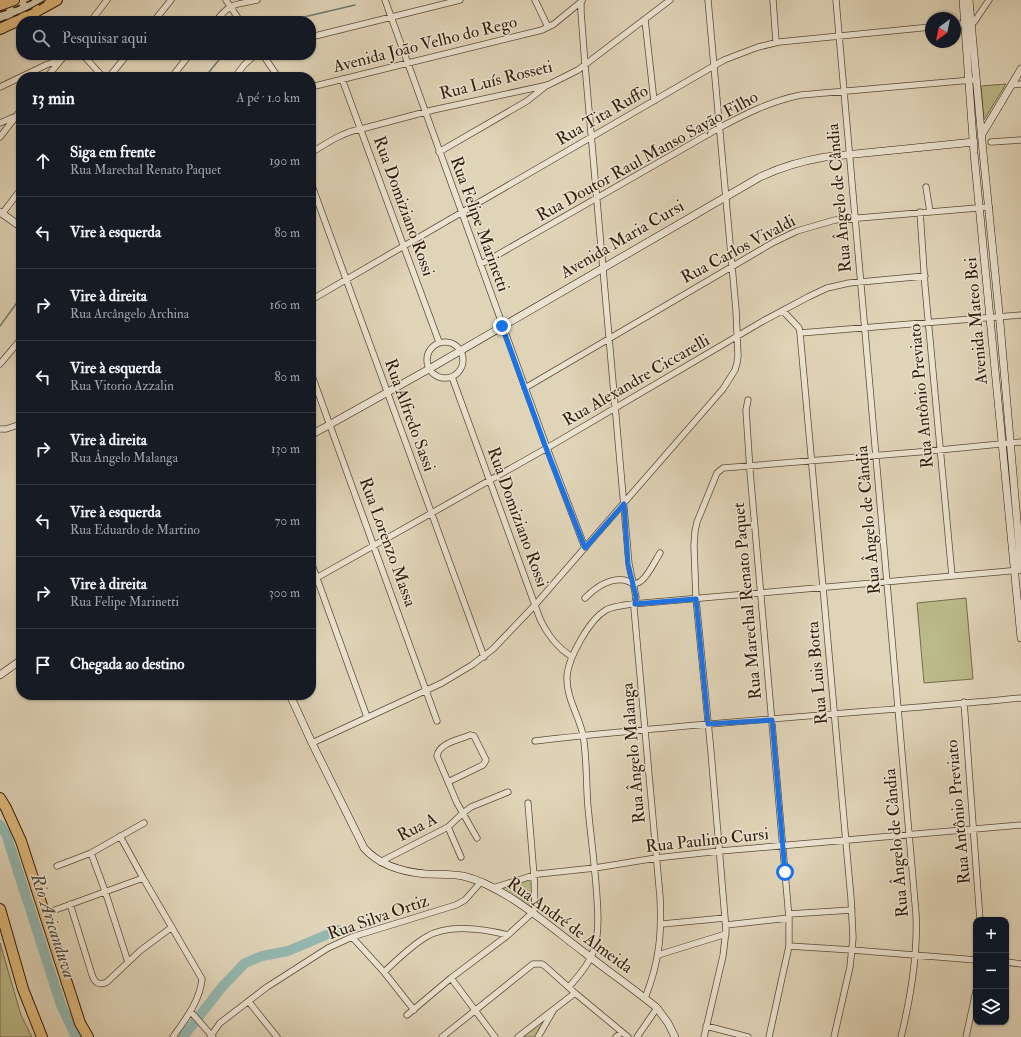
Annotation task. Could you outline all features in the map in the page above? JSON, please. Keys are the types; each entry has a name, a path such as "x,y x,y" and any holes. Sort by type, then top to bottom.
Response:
{"highway":[{"path":"0,5 14,0"},
{"path":"28,16 57,0"},
{"path":"0,29 16,22"},
{"path":"0,798 21,841 80,1023 88,1037"},
{"path":"0,909 24,989 42,1037"}],"main road":[{"name":"Avenida Mateo Bei","path":"963,0 969,24 977,80 1000,317 1019,569 1021,638"},
{"name":"Avenida Mateo Bei","path":"969,0 969,80 974,142 1002,444 1019,569"},
{"path":"974,142 989,124 991,118 1021,69"},
{"name":"Avenida Maria Cursi","path":"316,432 429,369 760,177 779,168 802,161 825,157 974,142"},
{"path":"1,213 16,224"},
{"path":"0,675 16,664"},
{"name":"Rua André de Almeida","path":"292,700 364,848 370,855 387,866 410,872 463,876 493,888 532,913 645,998 657,1008 668,1022 674,1037"}],"street":[{"path":"158,16 171,0"},
{"path":"226,0 237,16"},
{"path":"220,16 225,9 230,6 257,0"},
{"name":"Rua Felipe Marinetti","path":"385,0 546,448 585,548"},
{"path":"316,36 460,0"},
{"path":"535,0 548,27"},
{"name":"Rua Luís Rosseti","path":"316,150 337,137 355,130 425,112 548,85 566,77 585,65 670,0"},
{"path":"312,742 427,690 484,657 535,605 723,389 730,378 737,363 738,337 708,0"},
{"path":"773,0 776,42"},
{"name":"Rua Ângelo de Cândia","path":"836,0 866,328 916,914 916,955 912,985 901,1037"},
{"path":"961,25 969,24 976,20 989,0"},
{"path":"95,16 106,1"},
{"name":"Avenida João Velho do Rego","path":"316,85 527,34 548,27 583,1"},
{"name":"Rua Ângelo Malanga","path":"583,1 581,12 585,65 616,407 628,564 636,597 634,608 662,924 658,955 651,983 645,998"},
{"path":"645,20 654,101"},
{"name":"Rua Tita Ruffo","path":"316,297 724,60 776,42 925,28"},
{"path":"31,72 57,60"},
{"path":"51,72 61,60"},
{"path":"88,60 98,72"},
{"path":"113,72 123,60"},
{"path":"176,72 185,60"},
{"path":"239,72 250,60"},
{"path":"266,60 275,72"},
{"path":"0,87 16,79"},
{"name":"Rua Domiziano Rossi","path":"342,79 439,342"},
{"name":"Rua Doutor Raul Manso Sayão Filho","path":"480,264 719,128 749,112 784,98 801,95 977,80"},
{"path":"1011,86 1021,84"},
{"path":"439,152 530,99 548,85"},
{"path":"525,90 530,93 530,99"},
{"path":"0,123 16,116"},
{"path":"1,133 16,116"},
{"path":"990,142 1021,140"},
{"path":"926,187 930,212"},
{"path":"1,213 16,195"},
{"name":"Rua Alfredo Sassi","path":"316,197 484,657"},
{"name":"Rua Carlos Vivaldi","path":"525,388 732,266 774,242 797,231 835,220 989,206"},
{"name":"Rua Antônio Previato","path":"920,212 952,576"},
{"name":"Rua Alexandre Ciccarelli","path":"317,578 489,481 808,297 827,288 849,283 925,276"},
{"name":"Rua Luis Botta","path":"784,310 799,328 800,333 834,714 847,841 852,910 852,950 847,988 834,1037"},
{"path":"800,333 1021,315"},
{"path":"439,342 452,342 461,350 464,363 458,374 452,377 441,378 436,376 429,369 426,358 430,348 439,342"},
{"path":"0,364 16,345"},
{"name":"Rua Domiziano Rossi","path":"452,377 545,630 556,646 572,658"},
{"name":"Rua Lorenzo Massa","path":"316,387 437,721"},
{"name":"Rua Marechal Renato Paquet","path":"748,400 746,410 760,593 789,916 789,946 769,1037"},
{"path":"0,429 6,429 16,426"},
{"path":"704,1037 723,956 726,925 696,599 694,546 695,531 702,506 717,473 723,468 1021,442"},
{"path":"585,598 596,589 607,583 623,580 638,583 643,580 660,553"},
{"path":"570,987 591,958 595,947 598,927 595,868 588,809 583,736 570,694 567,675 572,658 589,628 600,614 614,607 635,604 1019,569"},
{"path":"317,578 367,716"},
{"path":"535,741 708,724 772,720 1021,698"},
{"name":"Rua Antônio Previato","path":"964,702 980,917"},
{"path":"448,782 483,765 486,760 472,735 442,747 437,756 448,782 463,813 477,838"},
{"name":"Rua A","path":"380,862 448,828 471,807 508,792"},
{"path":"407,1015 451,978 508,935 532,913 535,908 528,803"},
{"path":"57,866 91,853 144,823"},
{"name":"Rua Paulino Cursi","path":"493,888 534,876 656,858 720,851 1021,826"},
{"path":"448,828 461,857"},
{"path":"120,836 202,979 202,984 191,1012 173,1037"},
{"path":"91,853 128,962"},
{"path":"44,914 143,878"},
{"name":"Rua Silva Ortiz","path":"212,1036 220,1023 275,981 328,948 352,937 456,905 465,900 480,883"},
{"path":"70,904 92,975 96,983 103,984 107,982 128,962 172,927"},
{"path":"726,925 789,916 852,910"},
{"path":"662,924 725,918"},
{"path":"384,972 420,941 439,931 485,929 508,935"},
{"path":"658,955 726,934"},
{"path":"352,937 384,972 414,1010"},
{"path":"789,946 973,960"},
{"path":"1009,962 1021,964"},
{"path":"442,1037 533,964 537,963 546,967 628,1037"},
{"path":"451,978 495,1037"},
{"path":"518,1037 575,993"},
{"path":"249,1002 277,1037"},
{"path":"966,1037 973,1005"},
{"path":"637,1037 657,1008"},
{"path":"538,1037 554,1009"},
{"path":"191,1012 212,1036"},
{"path":"706,1026 748,1037"},
{"path":"616,1037 622,1032"}],"shaded area":[{"path":"1006,84 984,120 981,86"},
{"path":"966,598 973,679 924,683 917,603"},
{"path":"532,879 532,909 500,889 511,885"},
{"path":"0,943 21,1015 32,1037 0,1037"},
{"path":"548,1017 537,1037 522,1037"}],"waterway":[{"path":"308,16 355,5"},
{"path":"209,72 219,60"},
{"path":"0,326 16,304"},
{"name":"Rio Aricanduva","path":"0,825 6,834 61,1005 76,1037"},
{"path":"183,1037 222,987 245,963 262,956 288,951 338,930"}],"railway":[{"path":"0,12 32,0"},
{"path":"0,22 34,8 47,0"}],"route":[{"path":"502,326 546,448 585,548 624,504 628,564 636,597 635,604 696,599 708,724 772,720 785,872"}]}
